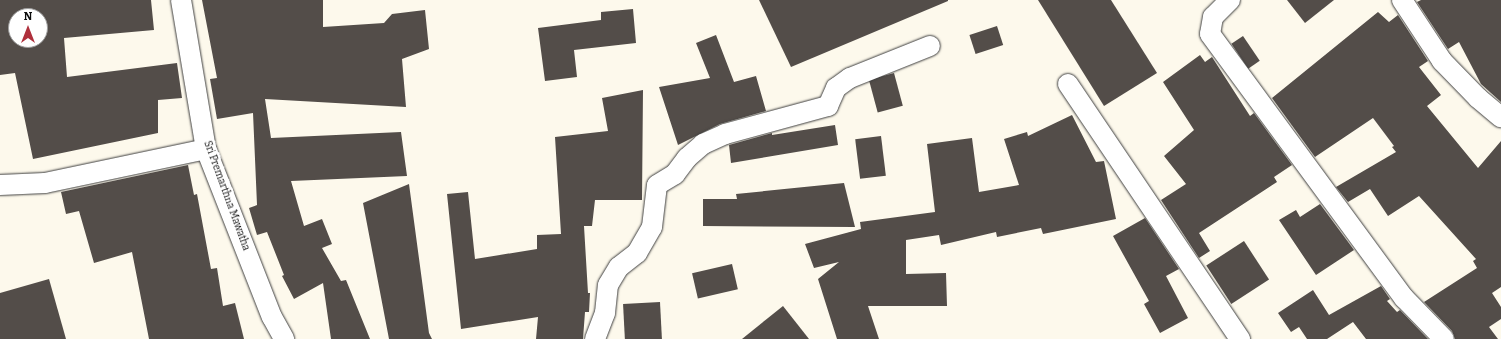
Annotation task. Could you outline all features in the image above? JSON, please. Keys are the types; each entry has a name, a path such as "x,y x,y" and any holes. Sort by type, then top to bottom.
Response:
{"street":[{"name":"Sri Premarthna Mawatha","path":"181,0 206,149 272,317 284,339"},
{"path":"1230,0 1213,17 1210,34 1404,298 1444,339"},
{"path":"1402,0 1442,61 1478,98 1501,116"},
{"path":"595,339 605,313 608,285 619,267 637,253 652,227 657,185 675,174 687,158 703,144 725,134 828,106 836,88 850,78 930,46"},
{"path":"1068,84 1240,339"},
{"path":"0,185 45,183 206,149"}],"building":[{"path":"0,0 151,0 154,30 64,38 67,77 177,63 182,98 158,100 158,133 33,159 15,73 0,75"},
{"path":"202,0 323,0 323,27 384,23 392,14 425,10 429,49 402,59 406,107 265,99 271,138 401,132 407,176 291,181 304,226 322,219 332,244 322,248 341,281 346,280 370,339 331,339 323,283 294,299 282,276 284,275 267,232 257,235 249,208 257,205 253,113 217,119 210,79 217,78"},
{"path":"759,0 948,0 948,1 791,67"},
{"path":"1038,0 1111,0 1157,73 1104,106"},
{"path":"1287,0 1334,0 1305,23"},
{"path":"1421,0 1501,0 1501,102 1481,84 1459,42 1448,49 1417,2"},
{"path":"633,9 636,43 574,50 577,77 545,81 538,28 601,20 601,12"},
{"path":"1378,12 1389,22 1398,15 1428,61 1419,67 1441,95 1427,106 1478,168 1501,141 1501,287 1492,293 1501,307 1501,319 1489,327 1498,339 1455,339 1452,331 1424,302 1477,268 1473,261 1476,259 1419,196 1388,216 1370,189 1348,202 1336,187 1396,152 1392,147 1394,146 1373,118 1315,157 1272,98"},
{"path":"997,26 1003,45 976,54 969,35"},
{"path":"716,35 734,82 756,76 766,111 720,124 678,145 659,87 710,78 696,43"},
{"path":"1243,36 1260,61 1248,69 1231,44"},
{"path":"1200,55 1205,62 1212,57 1250,116 1254,113 1292,165 1274,177 1277,182 1199,233 1210,251 1199,258 1161,200 1186,184 1164,156 1194,130 1163,82"},
{"path":"894,73 903,106 878,113 869,80"},
{"path":"643,90 642,200 595,200 592,226 584,226 588,293 590,293 589,312 585,312 583,339 536,339 538,317 461,329 447,194 468,192 475,259 537,249 537,235 561,234 555,137 608,131 602,98"},
{"path":"1072,115 1096,162 1104,161 1116,219 1043,234 1041,228 997,237 996,232 941,245 939,235 906,240 906,274 946,273 947,306 868,306 879,339 837,339 818,279 839,262 814,268 805,244 861,229 860,222 935,212 927,144 972,138 979,192 1019,185 1004,139 1027,132 1028,136"},
{"path":"835,125 838,145 731,163 729,145 772,133 772,135"},
{"path":"881,136 886,176 860,179 855,139"},
{"path":"188,165 194,195 197,194 211,269 217,268 223,306 235,303 244,339 149,339 132,252 94,263 79,211 66,214 61,192"},
{"path":"844,183 855,227 703,226 703,199 737,199 736,194"},
{"path":"409,184 429,333 432,339 389,339 363,203"},
{"path":"1320,204 1354,250 1316,275 1279,220 1296,210 1300,217"},
{"path":"1145,218 1179,269 1166,276 1188,318 1160,333 1144,304 1149,301 1113,236"},
{"path":"1244,241 1269,280 1231,304 1206,266"},
{"path":"732,264 738,289 698,299 692,273"},
{"path":"49,279 66,339 0,339 0,293"},
{"path":"1381,286 1390,299 1387,301 1397,312 1400,310 1428,339 1366,339 1353,322 1327,339 1307,339 1299,327 1291,332 1278,313 1313,290 1329,315"},
{"path":"660,302 662,339 625,339 623,304"},
{"path":"783,306 809,339 742,339 768,318"}]}
